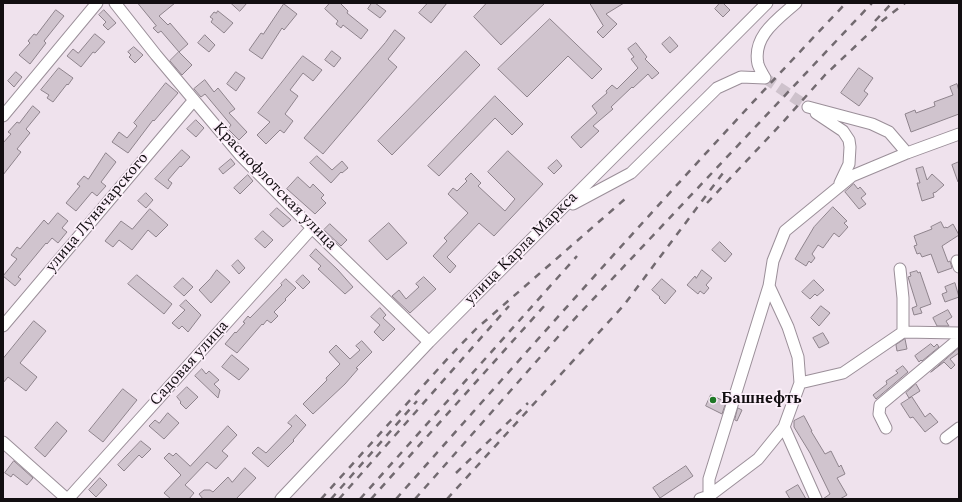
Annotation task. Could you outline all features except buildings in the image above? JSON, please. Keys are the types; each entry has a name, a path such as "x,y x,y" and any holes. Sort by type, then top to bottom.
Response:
{"street":[{"path":"3,116 97,3"},
{"name":"Краснофлотская улица","path":"115,3 241,156 312,228 430,342"},
{"name":"улица Карла Маркса","path":"281,499 430,342 767,3"},
{"path":"562,210 631,173 717,88 741,77 765,78 758,65 757,51 762,36 772,23 796,3"},
{"name":"улица Луначарского","path":"3,326 194,100"},
{"path":"838,187 849,164 849,140 843,131 808,107 872,124 889,132 907,152"},
{"path":"705,497 709,479 769,286 773,261 785,231 852,176 907,152 959,134"},
{"name":"Садовая улица","path":"68,499 312,228"},
{"path":"900,269 903,298 903,332"},
{"path":"705,497 758,460 784,427 800,383 798,357 788,327 769,286"},
{"path":"800,383 843,373 903,332 959,333"},
{"path":"886,428 879,414 880,405 959,339"},
{"path":"784,427 816,499"},
{"path":"946,438 959,428"},
{"path":"3,442 68,499"}],"tunnel":[{"path":"765,78 808,107"}],"railway":[{"path":"396,499 675,187 846,3"},
{"path":"415,499 565,329 872,3"},
{"path":"875,21 892,3"},
{"path":"707,203 825,75 882,21 905,3"},
{"path":"447,499 624,305 723,173"},
{"path":"321,499 476,329 625,199"},
{"path":"360,499 577,256"},
{"path":"371,499 546,304"},
{"path":"339,499 509,306"},
{"path":"331,499 417,401"},
{"path":"456,473 528,403"}],"place":[{"name":"Башнефть","path":"713,400"}]}
